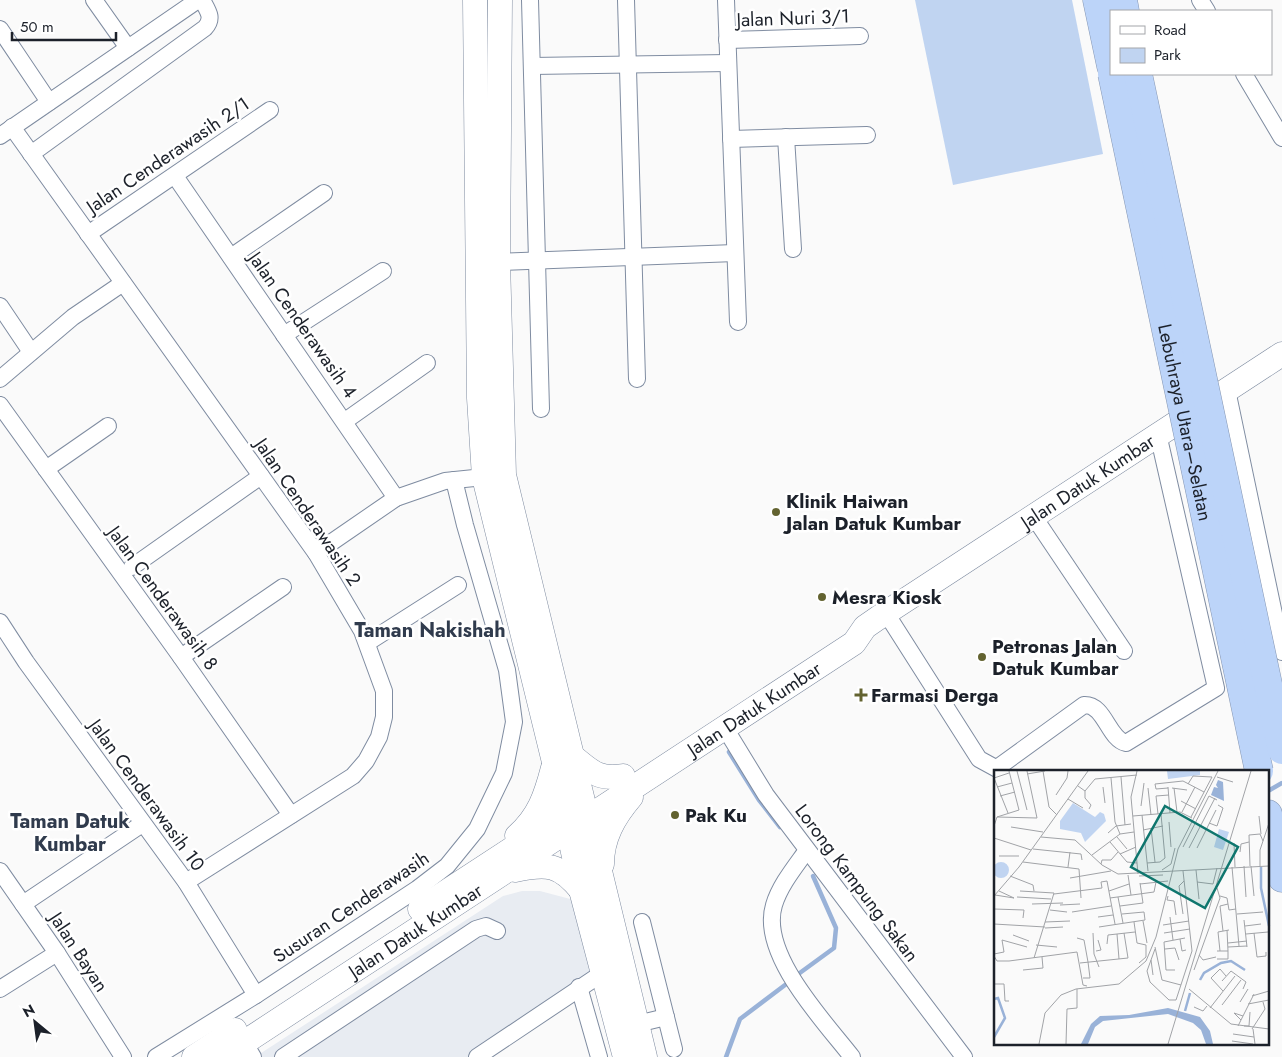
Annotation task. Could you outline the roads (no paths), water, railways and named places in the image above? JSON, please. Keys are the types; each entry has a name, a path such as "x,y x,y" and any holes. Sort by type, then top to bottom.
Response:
{"highway":[{"path":"1097,0 1110,61"},
{"name":"Lebuhraya Utara–Selatan","path":"1112,75 1259,770"},
{"name":"Lebuhraya Utara–Selatan","path":"1138,75 1282,750"},
{"path":"1270,821 1282,878"}],"main road":[{"path":"475,0 479,398 484,477 563,759 539,812 497,869"},
{"path":"500,0 498,262 504,475 576,817 581,890 625,1057"},
{"name":"Jalan Datuk Kumbar","path":"194,1057 497,869 634,779 856,628 886,613 1282,354"},
{"name":"Jalan Datuk Kumbar","path":"634,779 725,728 854,643 856,628"},
{"path":"563,759 596,775 610,778 634,779 606,838 602,861 604,884 645,1057"},
{"path":"576,817 604,884"},
{"path":"497,869 538,865 551,866 570,876 581,890"},
{"name":"Jalan Datuk Kumbar","path":"222,1057 249,1049 497,869"}],"street":[{"path":"94,0 128,48"},
{"path":"6,132 198,0"},
{"path":"31,154 205,28 210,23 211,15 202,0"},
{"path":"530,0 541,409"},
{"path":"626,0 637,379"},
{"path":"726,0 738,322"},
{"path":"0,29 49,102"},
{"name":"Jalan Nuri 3/1","path":"727,40 860,36"},
{"path":"532,66 728,63"},
{"path":"1245,75 1282,138"},
{"name":"Jalan Cenderawasih 2/1","path":"88,234 270,110"},
{"name":"Jalan Cenderawasih 2","path":"6,132 31,154 316,553 367,643 384,691 384,717 379,737 366,761 353,776 186,882"},
{"path":"731,140 867,135"},
{"path":"786,137 793,249"},
{"name":"Jalan Cenderawasih 4","path":"175,176 345,421 396,498"},
{"path":"231,257 324,193"},
{"path":"498,262 735,253"},
{"path":"284,335 383,271"},
{"path":"0,379 73,317 123,283"},
{"path":"0,306 31,352"},
{"path":"345,421 426,363"},
{"path":"1227,390 1282,652"},
{"name":"Jalan Cenderawasih 8","path":"0,405 181,657 291,815"},
{"path":"46,469 108,426"},
{"path":"886,613 979,759 999,769 1084,705 1095,708 1119,740 1126,743 1216,688 1158,434"},
{"path":"132,567 261,476"},
{"path":"316,553 396,498 420,488 454,480 484,477"},
{"name":"Susuran Cenderawasih","path":"156,1057 256,995 417,889 447,866 477,829 504,773 514,722 507,670 454,480"},
{"path":"1034,517 1124,650"},
{"path":"367,643 458,585"},
{"path":"181,657 283,587"},
{"name":"Jalan Cenderawasih 10","path":"0,622 142,824 186,882 256,995"},
{"name":"Lorong Kampung Sakan","path":"725,728 766,795 964,1057"},
{"path":"23,904 142,824"},
{"path":"807,850 791,872 774,905 772,929 781,958 792,977 852,1057"},
{"name":"Jalan Bayan","path":"0,871 57,953 123,1057"},
{"path":"642,922 674,1049"},
{"path":"283,1057 476,929 486,926 497,931"},
{"path":"0,989 57,953"},
{"path":"477,1057 604,972"},
{"path":"579,987 599,1057"},
{"path":"637,1024 666,1017"}],"waterway":[{"path":"729,752 759,800 780,827"},
{"path":"1270,790 1282,783"},
{"path":"797,975 834,948 836,928 813,876"},
{"path":"726,1057 740,1019 785,985"}],"place":[{"name":"Klinik Haiwan Jalan Datuk Kumbar","path":"776,512"},
{"name":"Mesra Kiosk","path":"822,597"},
{"name":"Petronas Jalan Datuk Kumbar","path":"982,657"},
{"name":"Farmasi Derga","path":"861,695"},
{"name":"Pak Ku","path":"675,815"}],"district":[{"name":"Taman Nakishah","path":"430,630"},
{"name":"Taman Datuk Kumbar","path":"70,832"}]}
